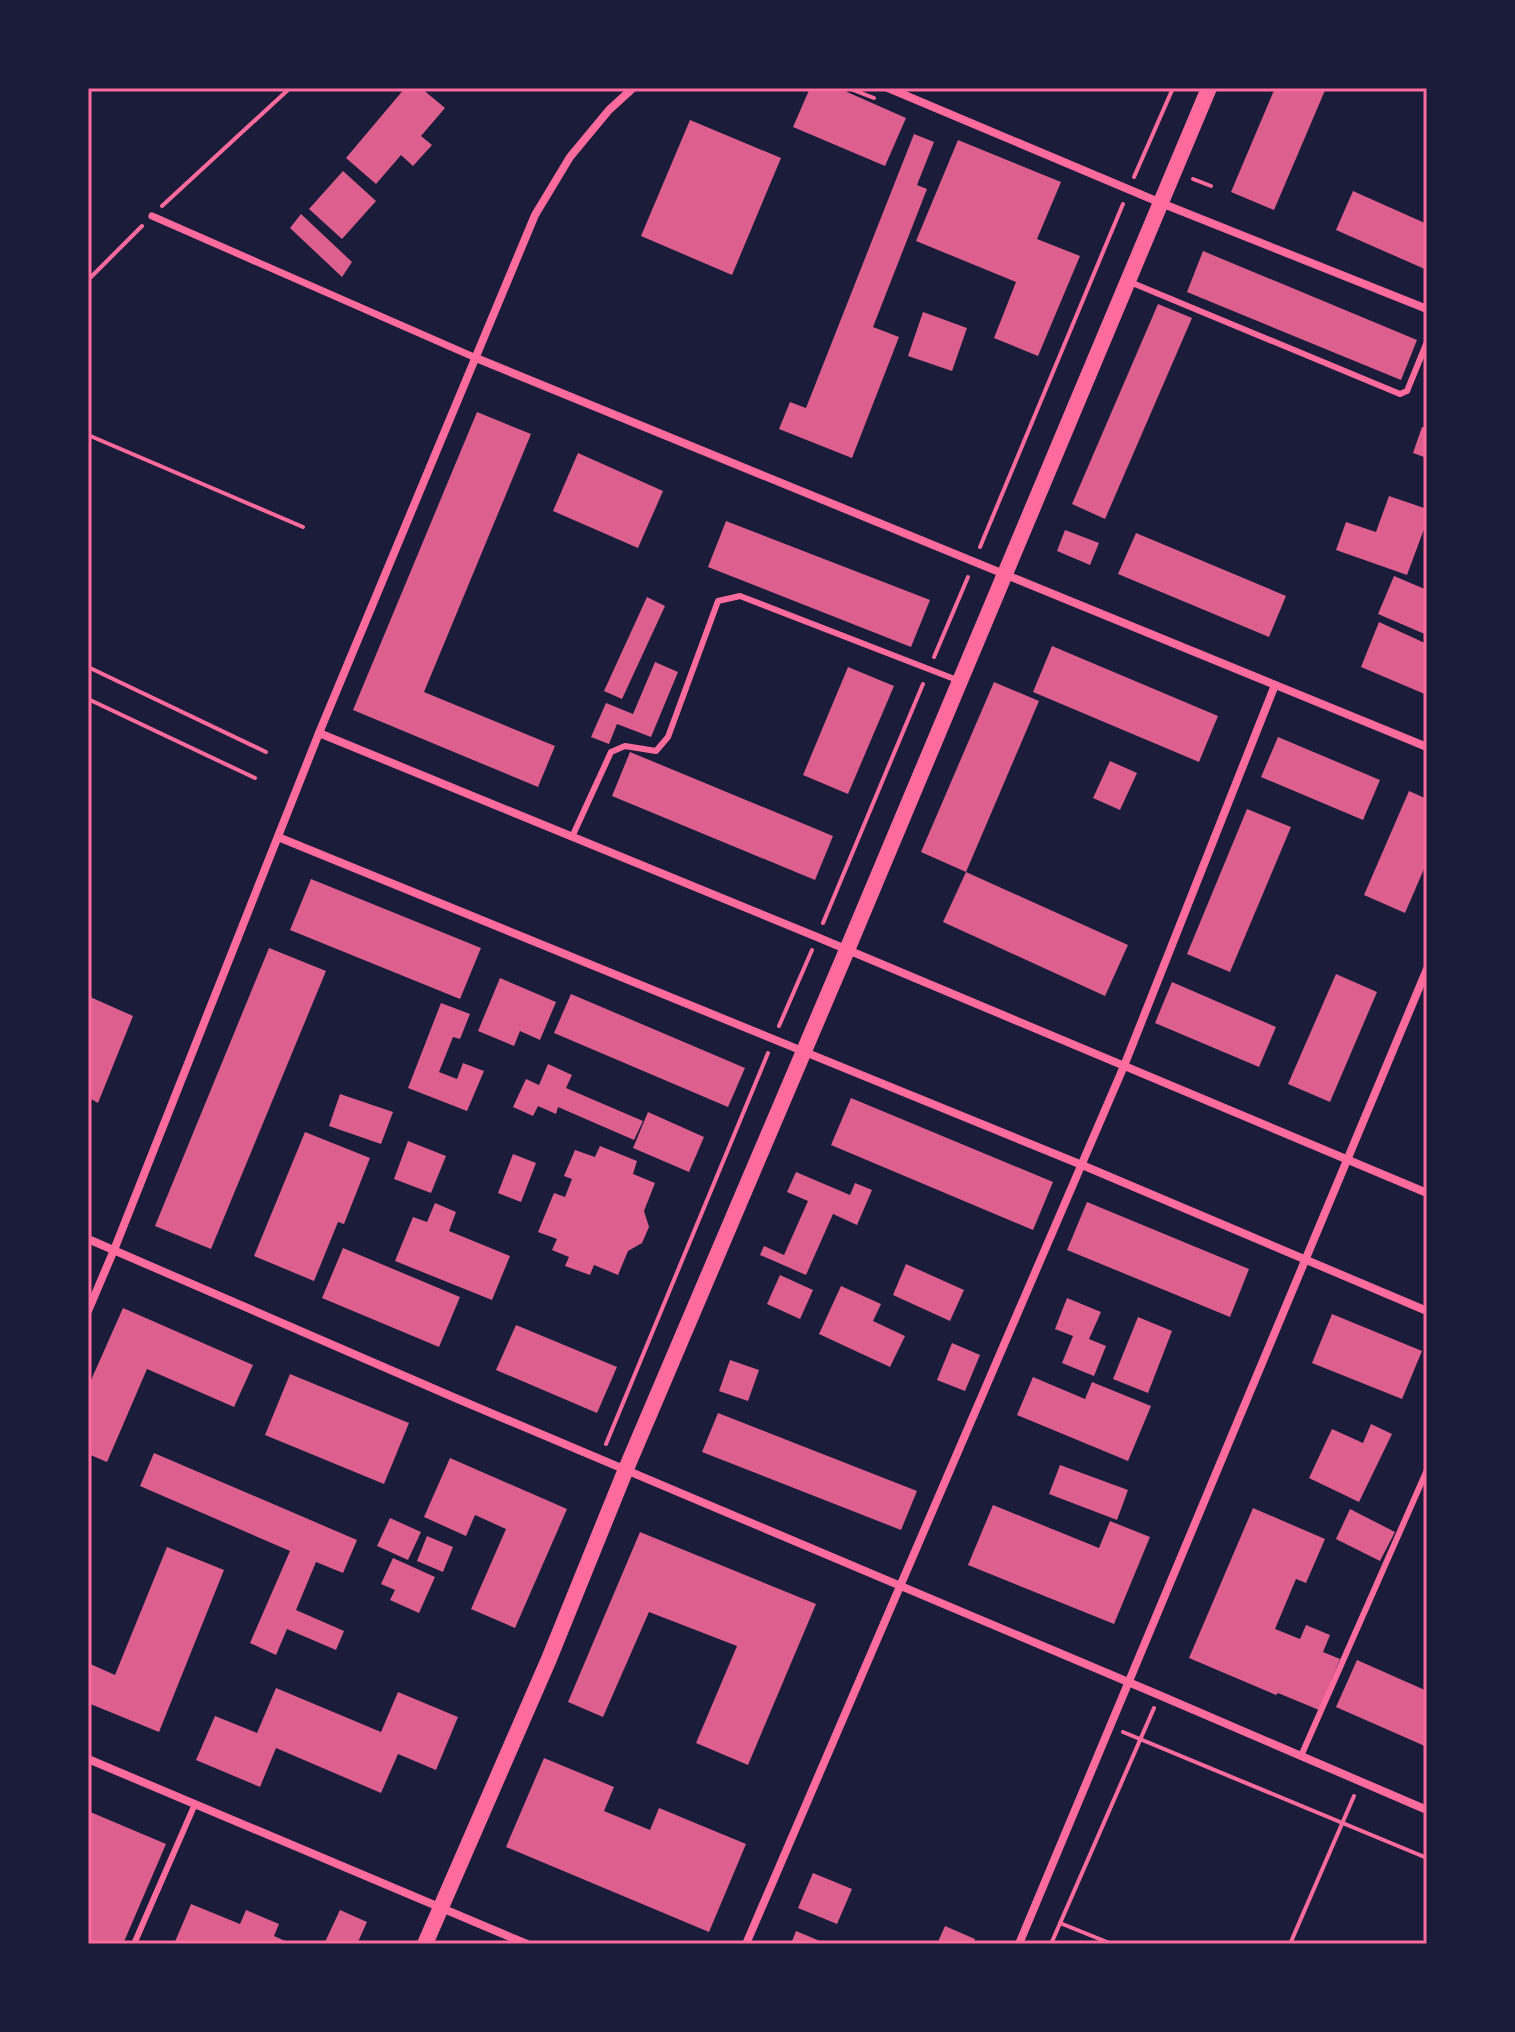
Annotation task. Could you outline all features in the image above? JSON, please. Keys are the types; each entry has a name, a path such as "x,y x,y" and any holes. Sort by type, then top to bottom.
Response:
{"main road":[{"path":"425,1944 549,1659 626,1469 1209,88"}],"street":[{"path":"88,1311 319,733 535,215 570,157 609,110 633,88"},
{"path":"888,88 1161,203 1427,309"},
{"path":"152,216 476,358 1427,747"},
{"path":"746,1944 1124,1066 1275,685"},
{"path":"319,733 817,937 1427,1193"},
{"path":"278,837 1082,1165 1427,1311"},
{"path":"1019,1944 1427,969"},
{"path":"88,1239 1427,1810"},
{"path":"88,1759 527,1944"}],"lane":[{"path":"1128,281 1400,394 1407,391 1427,342"},
{"path":"572,837 611,752 625,746 656,751 668,737 718,601 740,596 960,681"},
{"path":"1301,1756 1427,1470"},
{"path":"134,1944 195,1804"}],"path":[{"path":"88,280 290,88"},
{"path":"600,1458 1173,88"},
{"path":"88,435 303,527"},
{"path":"88,667 266,752"},
{"path":"88,699 255,778"},
{"path":"1051,1944 1159,1695"},
{"path":"1110,1726 1427,1858"},
{"path":"1290,1944 1360,1781"},
{"path":"1060,1923 1112,1944"}],"building":[{"path":"405,88 421,88 445,108 421,136 432,145 413,166 401,155 376,184 346,158"},
{"path":"810,88 838,88 906,118 885,166 793,127"},
{"path":"1275,88 1326,88 1274,210 1231,192"},
{"path":"690,120 781,158 732,275 641,236"},
{"path":"914,134 934,142 917,185 927,189 873,327 899,337 852,458 779,429 790,402 806,408"},
{"path":"958,140 1061,182 1037,239 1080,256 1038,356 994,338 1016,282 916,241"},
{"path":"343,171 376,201 342,239 309,209"},
{"path":"1353,191 1427,224 1427,270 1336,230"},
{"path":"301,214 352,262 342,277 290,228"},
{"path":"1203,251 1417,340 1401,380 1187,292"},
{"path":"1158,304 1192,318 1105,519 1072,504"},
{"path":"923,312 967,328 952,371 908,356"},
{"path":"477,412 531,434 424,692 555,746 538,787 353,710"},
{"path":"1422,427 1427,428 1427,458 1413,453"},
{"path":"578,453 663,491 638,548 553,511"},
{"path":"1389,496 1427,509 1427,521 1407,575 1336,550 1346,522 1376,532"},
{"path":"726,521 930,600 911,647 708,567"},
{"path":"1065,530 1099,543 1090,565 1057,551"},
{"path":"1136,533 1286,596 1269,637 1118,574"},
{"path":"1394,576 1427,590 1427,635 1378,614"},
{"path":"647,597 665,606 622,699 604,691"},
{"path":"1379,622 1427,644 1427,695 1361,667"},
{"path":"1052,646 1218,716 1199,762 1033,692"},
{"path":"655,662 678,672 651,737 617,724 609,744 591,737 606,703 633,714"},
{"path":"848,667 894,686 848,794 803,775"},
{"path":"994,682 1039,701 966,872 921,852"},
{"path":"1278,737 1380,780 1363,820 1261,777"},
{"path":"630,752 833,836 815,880 612,796"},
{"path":"1110,761 1137,773 1120,810 1093,798"},
{"path":"1409,791 1427,799 1427,862 1405,913 1364,895"},
{"path":"1247,809 1291,827 1230,972 1187,954"},
{"path":"966,872 1128,945 1105,996 943,922"},
{"path":"311,879 481,948 460,999 290,930"},
{"path":"269,948 326,971 211,1249 155,1226"},
{"path":"1336,974 1377,992 1330,1102 1288,1084"},
{"path":"500,978 556,1002 540,1040 520,1031 514,1046 478,1031"},
{"path":"1172,982 1276,1027 1259,1067 1155,1023"},
{"path":"571,994 745,1068 728,1107 554,1033"},
{"path":"88,996 133,1016 98,1103 91,1099 88,1107"},
{"path":"441,1003 470,1014 460,1039 453,1037 439,1072 457,1079 463,1063 484,1071 467,1111 408,1088"},
{"path":"548,1064 572,1075 566,1088 643,1121 634,1140 558,1107 556,1114 538,1106 533,1116 513,1107 526,1079 539,1085"},
{"path":"340,1094 393,1112 381,1144 329,1126"},
{"path":"851,1098 1053,1182 1033,1230 831,1145"},
{"path":"648,1112 704,1137 689,1172 633,1148"},
{"path":"305,1132 370,1158 344,1224 338,1222 314,1281 254,1256"},
{"path":"408,1141 446,1156 431,1193 394,1179"},
{"path":"600,1146 637,1161 633,1174 655,1183 644,1211 649,1227 642,1243 628,1251 618,1275 594,1265 590,1275 565,1266 569,1257 552,1250 557,1239 538,1232 554,1193 565,1197 572,1179 564,1176 575,1150 595,1157"},
{"path":"513,1154 536,1163 521,1202 498,1193"},
{"path":"796,1172 850,1195 855,1183 872,1190 857,1225 833,1214 806,1275 760,1255 764,1246 784,1255 808,1201 787,1192"},
{"path":"1087,1202 1249,1269 1230,1317 1067,1250"},
{"path":"435,1203 456,1212 449,1231 510,1256 492,1300 395,1261 413,1217 427,1222"},
{"path":"343,1248 460,1297 439,1347 322,1298"},
{"path":"906,1264 964,1290 950,1321 893,1295"},
{"path":"780,1275 813,1290 800,1319 767,1304"},
{"path":"841,1286 881,1304 873,1321 905,1336 890,1367 819,1334"},
{"path":"1067,1298 1101,1312 1089,1339 1106,1346 1094,1376 1062,1363 1073,1336 1055,1329"},
{"path":"123,1308 253,1365 234,1407 147,1369 107,1462 88,1454 88,1387"},
{"path":"1332,1314 1422,1351 1402,1399 1312,1363"},
{"path":"1138,1317 1172,1331 1148,1393 1113,1379"},
{"path":"516,1325 617,1367 597,1413 496,1370"},
{"path":"952,1343 980,1355 965,1391 937,1380"},
{"path":"730,1360 759,1370 748,1401 719,1391"},
{"path":"290,1374 409,1423 384,1484 265,1435"},
{"path":"1033,1377 1085,1399 1092,1382 1151,1406 1128,1461 1017,1415"},
{"path":"718,1413 917,1491 901,1530 702,1452"},
{"path":"1371,1424 1392,1434 1359,1502 1309,1478 1332,1429 1363,1443"},
{"path":"154,1453 357,1540 343,1573 316,1562 296,1610 344,1631 336,1650 287,1629 276,1655 250,1643 290,1551 140,1486"},
{"path":"450,1458 567,1509 515,1628 471,1609 506,1529 475,1515 466,1536 424,1517"},
{"path":"1060,1465 1128,1490 1117,1520 1049,1494"},
{"path":"993,1505 1099,1548 1110,1521 1150,1537 1114,1624 968,1565"},
{"path":"1253,1508 1325,1539 1306,1583 1296,1579 1275,1629 1300,1639 1306,1625 1330,1635 1323,1652 1340,1659 1319,1710 1189,1658"},
{"path":"1350,1509 1395,1532 1380,1561 1336,1539"},
{"path":"390,1518 421,1532 408,1560 377,1546"},
{"path":"640,1532 816,1604 748,1765 696,1743 737,1646 649,1612 603,1717 568,1702"},
{"path":"427,1536 453,1547 443,1572 417,1561"},
{"path":"167,1547 224,1570 159,1732 88,1703 88,1663 115,1675"},
{"path":"393,1558 435,1577 419,1613 390,1600 395,1590 381,1584"},
{"path":"1357,1660 1427,1691 1427,1747 1336,1707"},
{"path":"276,1688 381,1732 398,1692 458,1717 436,1770 398,1754 381,1793 276,1748 260,1787 196,1760 215,1716 257,1733"},
{"path":"544,1758 614,1787 604,1811 650,1830 659,1808 746,1844 709,1932 506,1847"},
{"path":"88,1811 166,1844 123,1944 88,1944"},
{"path":"813,1873 852,1889 837,1924 798,1908"},
{"path":"191,1904 240,1924 246,1910 279,1924 274,1936 292,1944 174,1944"},
{"path":"340,1910 367,1922 357,1944 324,1944"},
{"path":"945,1926 975,1939 973,1944 937,1944"},
{"path":"796,1931 827,1944 791,1944"}]}
